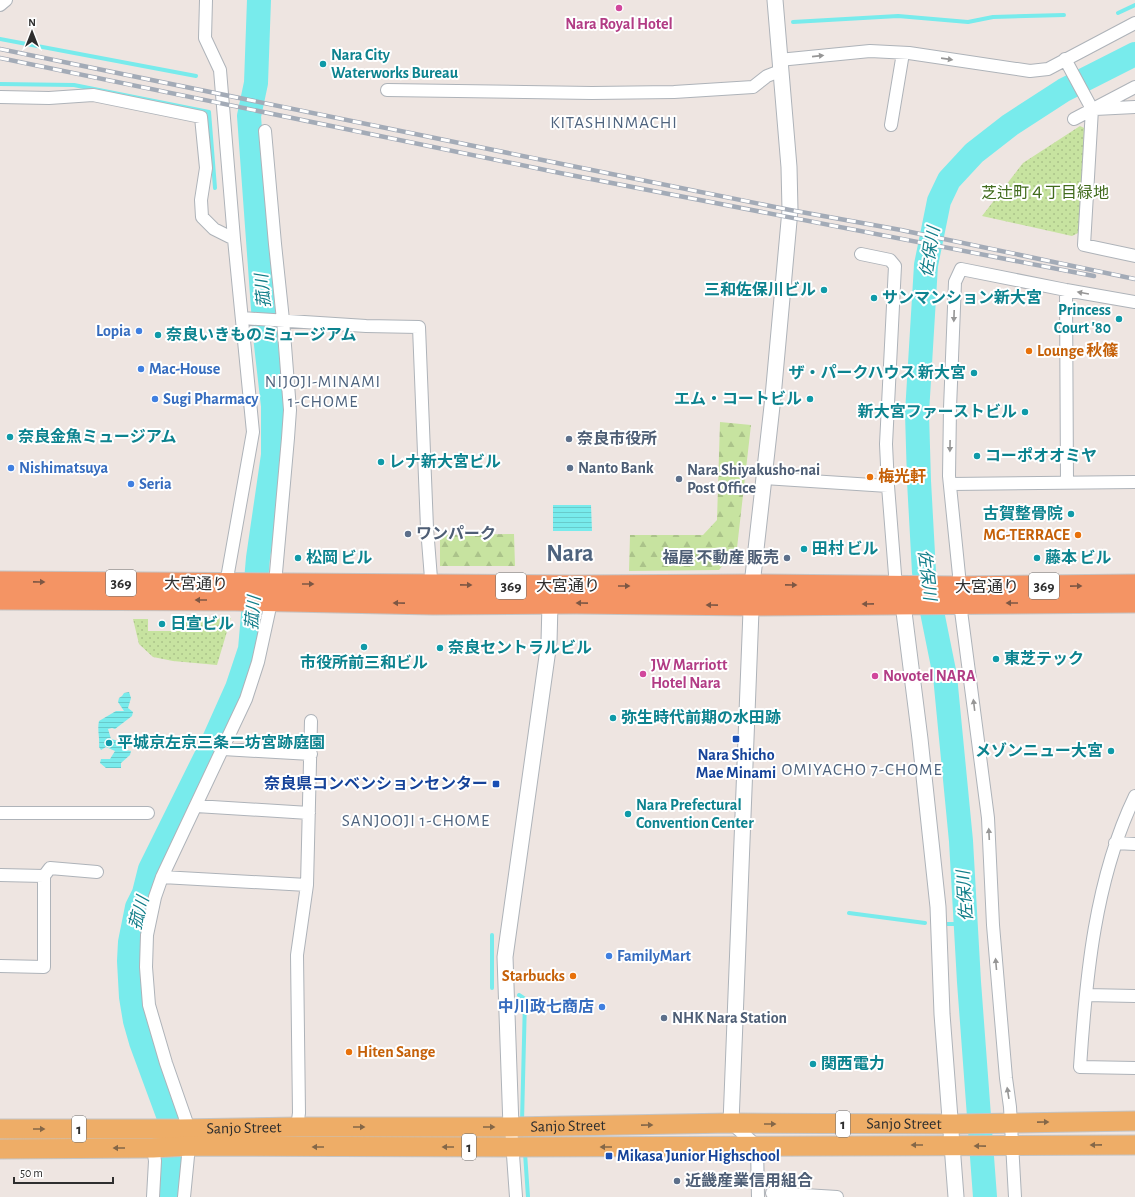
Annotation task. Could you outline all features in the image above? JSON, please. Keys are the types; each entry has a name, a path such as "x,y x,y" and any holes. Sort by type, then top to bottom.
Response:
{"highway":[{"name":"大宮通り","path":"0,582 271,592 433,594 575,586 751,595"},
{"name":"大宮通り","path":"957,595 1135,585"},
{"name":"大宮通り","path":"0,599 236,590"},
{"name":"大宮通り","path":"433,594 550,604 751,595 957,595 1135,602"}],"main road":[{"name":"Sanjo Street","path":"0,1149 156,1148 185,1138 297,1126 511,1127 731,1123 953,1124 1135,1121"},
{"name":"Sanjo Street","path":"0,1129 158,1129 185,1138 513,1147 1135,1145"}],"street":[{"path":"0,6 6,0"},
{"path":"206,0 205,38 220,70 234,239 253,432 236,590"},
{"path":"758,1197 757,1146 731,1123 751,595 773,397 790,210 789,167 775,0"},
{"path":"387,90 592,94 674,92 753,87 780,66 870,51 903,53 1030,71 1048,69 1066,61 1135,23"},
{"path":"891,125 903,53"},
{"path":"1066,61 1090,107 1084,245 1135,256"},
{"path":"1074,119 1090,107 1135,87"},
{"path":"0,96 49,98 94,95 201,117 206,168 201,200 202,217 214,229 234,239"},
{"path":"1090,107 1135,107"},
{"path":"184,1197 185,1138 166,1063 149,1005 146,966 147,935 155,898 162,878 246,699 258,662 271,592 290,410 265,131"},
{"path":"861,254 890,260 895,266 886,444 888,486 903,595 938,907 942,1014 953,1124 956,1197"},
{"path":"1015,1197 1008,1146 1007,1123 1010,1106 1006,1078 993,925 988,818 957,595 951,484 949,476 955,282 961,269 1135,302"},
{"path":"1066,290 1067,483"},
{"path":"242,318 366,326 419,327 427,528 433,594"},
{"path":"764,478 888,486"},
{"path":"951,484 1135,482"},
{"path":"516,1197 511,1127 504,957 549,642 550,604"},
{"path":"297,1126 299,1113 297,955 307,885 311,721"},
{"path":"223,749 311,754"},
{"path":"1135,796 1115,843 1094,926 1080,1067 1135,1068"},
{"path":"196,806 309,813"},
{"path":"0,813 148,813"},
{"path":"1115,843 1135,844"},
{"path":"0,966 44,967 44,876 50,868 97,872"},
{"path":"0,875 44,876"},
{"path":"162,878 307,885"},
{"path":"1086,995 1135,996"},
{"path":"153,1197 156,1148"},
{"path":"772,1193 837,1197"}],"green space":[{"name":"芝辻町４丁目緑地","path":"1080,126 1084,128 1080,232 1072,236 982,216 1023,163"},
{"path":"720,422 751,425 737,548 719,570 629,571 630,535 703,535 717,520"},
{"path":"514,534 515,566 440,566 440,535"},
{"path":"231,618 217,665 173,661 153,657 139,644 133,619 148,619 148,631 177,631 177,619"}],"water":[{"path":"553,505 591,505 592,531 553,531"},
{"path":"129,692 131,698 128,708 133,712 132,716 115,729 108,729 111,739 127,743 126,750 131,751 130,755 121,763 121,768 106,768 100,763 101,759 110,759 115,751 106,747 101,750 99,747 99,721 116,711 124,711 118,702 119,698 124,693"}],"waterway":[{"name":"菰川","path":"170,1197 172,1126 141,1042 135,1021 131,997 129,961 130,942 137,907 144,893 150,869 212,744 237,688 250,649 258,558 273,455 273,406 265,336 249,116 256,83 259,0"},
{"path":"1118,13 1135,5"},
{"path":"793,22 898,16 968,22 993,17 1064,15"},
{"path":"0,39 196,76"},
{"name":"佐保川","path":"985,1197 969,982 961,841 945,676 924,572 917,413 926,265 939,201 949,180 974,153 1010,125 1064,90 1135,54"},
{"path":"0,84 74,85 209,112 215,188"},
{"path":"849,913 925,923"},
{"path":"943,924 966,924"},
{"path":"492,935 492,988"},
{"path":"519,995 525,999 522,1122"},
{"path":"525,1153 528,1197"}],"railway":[{"path":"0,49 790,210 901,230 1135,279"},
{"path":"0,58 560,173 1094,276"}],"place":[{"name":"Nara Royal Hotel","path":"619,8"},
{"name":"Nara City Waterworks Bureau","path":"323,64"},
{"name":"三和佐保川ビル","path":"824,290"},
{"name":"サンマンション新大宮","path":"874,298"},
{"name":"Princess Court '80","path":"1119,319"},
{"name":"Lopia","path":"139,331"},
{"name":"奈良いきものミュージアム","path":"158,335"},
{"name":"Lounge 秋篠","path":"1029,351"},
{"name":"Mac-House","path":"141,369"},
{"name":"ザ・パークハウス 新大宮","path":"974,373"},
{"name":"Sugi Pharmacy","path":"155,399"},
{"name":"エム・コートビル","path":"810,399"},
{"name":"新大宮ファーストビル","path":"1025,412"},
{"name":"奈良金魚ミュージアム","path":"10,437"},
{"name":"奈良市役所","path":"569,439"},
{"name":"コーポオオミヤ","path":"977,456"},
{"name":"レナ新大宮ビル","path":"381,462"},
{"name":"Nishimatsuya","path":"11,468"},
{"name":"Nanto Bank","path":"570,468"},
{"name":"梅光軒","path":"870,477"},
{"name":"Nara Shiyakusho-nai Post Office","path":"679,479"},
{"name":"Seria","path":"131,484"},
{"name":"古賀整骨院","path":"1071,514"},
{"name":"ワンパーク","path":"408,534"},
{"name":"MG-TERRACE","path":"1078,535"},
{"name":"田村 ビル","path":"804,549"},
{"name":"松岡 ビル","path":"298,558"},
{"name":"福屋 不動産 販売","path":"787,558"},
{"name":"藤本 ビル","path":"1037,558"},
{"name":"日宣ビル","path":"162,624"},
{"name":"市役所前三和ビル","path":"364,647"},
{"name":"奈良セントラルビル","path":"440,648"},
{"name":"東芝テック","path":"996,659"},
{"name":"JW Marriott Hotel Nara","path":"643,674"},
{"name":"Novotel NARA","path":"875,676"},
{"name":"弥生時代前期の水田跡","path":"613,718"},
{"name":"Nara Shicho Mae Minami","path":"736,739"},
{"name":"平城京左京三条二坊宮跡庭園","path":"109,743"},
{"name":"メゾンニュー大宮","path":"1111,751"},
{"name":"奈良県コンベンションセンター","path":"496,784"},
{"name":"Nara Prefectural Convention Center","path":"628,814"},
{"name":"FamilyMart","path":"609,956"},
{"name":"Starbucks","path":"573,976"},
{"name":"中川政七商店","path":"602,1007"},
{"name":"NHK Nara Station","path":"664,1018"},
{"name":"Hiten Sange","path":"349,1052"},
{"name":"関西電力","path":"813,1064"},
{"name":"Mikasa Junior Highschool","path":"609,1156"},
{"name":"近畿産業信用組合","path":"677,1181"}],"district":[{"name":"KITASHINMACHI","path":"614,122"},
{"name":"NIJOJI-MINAMI 1-CHOME","path":"323,391"},
{"name":"Nara","path":"570,554"},
{"name":"OMIYACHO 7-CHOME","path":"862,769"},
{"name":"SANJOOJI 1-CHOME","path":"416,820"}]}
